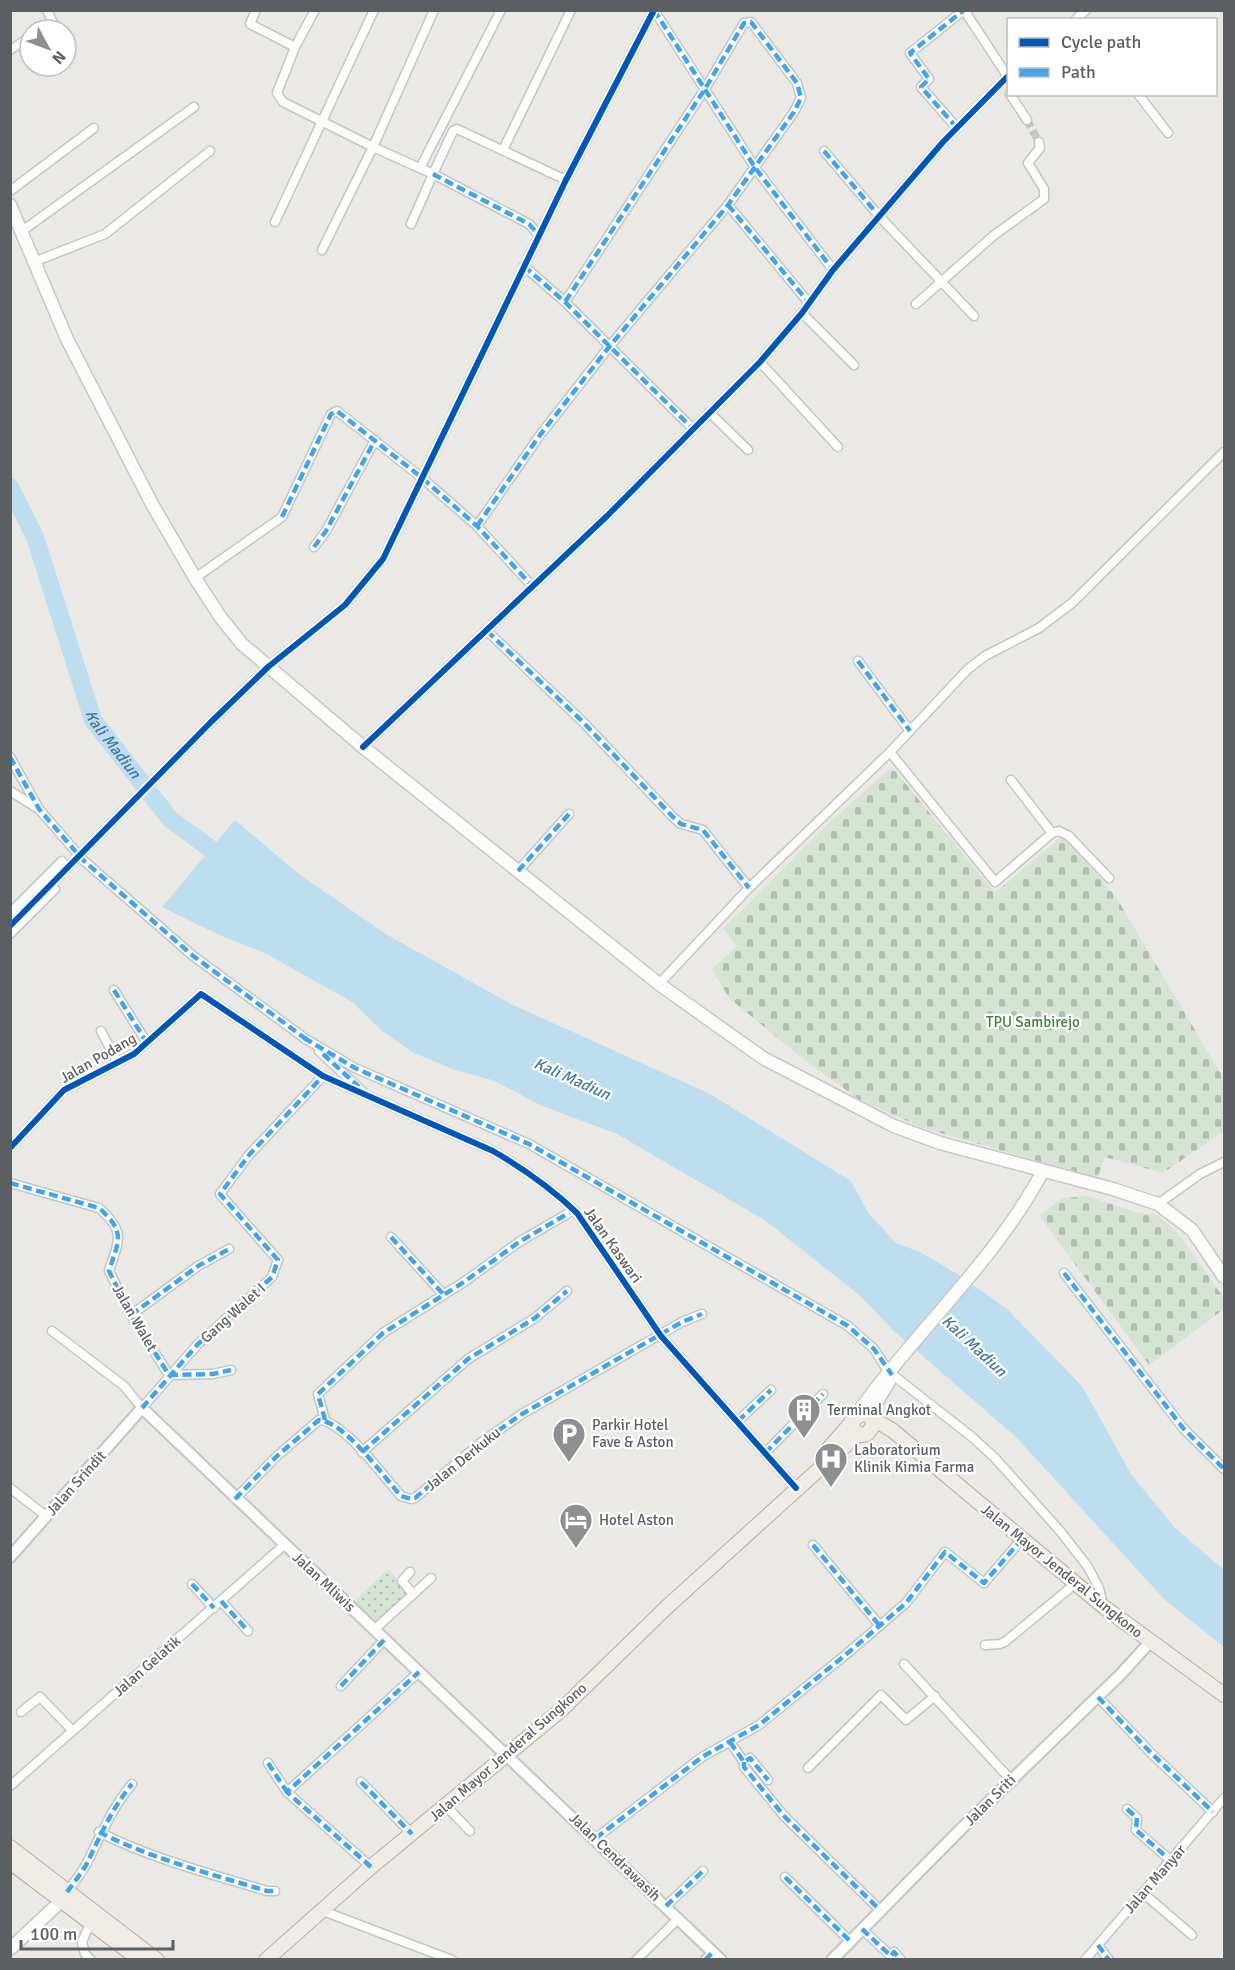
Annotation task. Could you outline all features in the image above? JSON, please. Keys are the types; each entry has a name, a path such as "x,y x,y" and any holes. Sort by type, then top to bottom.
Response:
{"highway":[{"name":"Jalan Mayor Jenderal Sungkono","path":"266,1959 371,1867 561,1710 862,1423 904,1440 1104,1607 1224,1695"},
{"path":"10,1847 64,1897"},
{"path":"10,1862 157,1959"},
{"path":"93,1918 140,1959"}],"main road":[{"path":"10,205 36,261 67,339 152,504 221,618 242,644 268,668 518,872 660,984 763,1058 894,1126 940,1143 1113,1189 1158,1204 1192,1230 1224,1277"},
{"path":"862,1423 892,1369 1022,1210 1043,1171"},
{"path":"10,1949 64,1897"}],"street":[{"path":"256,10 250,24 295,47"},
{"path":"315,10 295,47 278,96 283,102 433,174 530,224 539,235"},
{"path":"275,222 374,10"},
{"path":"322,250 373,147 434,10"},
{"path":"420,168 501,10"},
{"path":"503,150 571,10"},
{"path":"10,926 268,668 345,605 383,559 566,180 654,10 756,169 832,270"},
{"path":"363,747 533,587 760,362 802,313 832,270 957,128 1006,79 964,10 910,53 929,79 921,87 957,128"},
{"path":"477,526 540,435 609,347 728,205 756,169 794,112 801,98 797,83 751,22 744,23 705,89 565,302"},
{"path":"1011,96 1027,120"},
{"path":"1140,96 1168,133"},
{"path":"22,231 194,107"},
{"path":"10,191 94,128"},
{"path":"411,224 453,130 457,129 566,180"},
{"path":"916,304 993,236 1044,199 1044,189 1028,163 1040,148 1039,142"},
{"path":"36,261 105,234 210,151"},
{"path":"824,152 879,216 974,316"},
{"path":"728,205 808,303"},
{"path":"524,266 565,302 692,428"},
{"path":"802,313 854,365"},
{"path":"760,362 838,447"},
{"path":"195,578 282,517 333,412 338,411 421,477 477,526 533,587"},
{"path":"709,412 748,450"},
{"path":"315,547 375,440"},
{"path":"660,984 682,957 749,888 890,752 976,662 1039,628 1072,603 1224,452"},
{"path":"487,631 581,720 673,817 681,824 703,830 749,888"},
{"path":"858,661 909,731"},
{"path":"890,752 995,882 1052,833 1059,831 1069,836 1109,878"},
{"path":"10,757 39,809 82,856 192,955 304,1038 355,1068 481,1122 582,1173 848,1326 892,1369 995,1458 1089,1567 1099,1588 1104,1607"},
{"path":"1011,780 1052,833"},
{"path":"10,791 39,809"},
{"path":"518,872 569,814"},
{"path":"10,913 62,861"},
{"path":"10,934 72,872"},
{"path":"114,990 147,1044"},
{"name":"Jalan Podang","path":"10,1148 64,1090 134,1054 201,994"},
{"name":"Jalan Kaswari","path":"201,994 323,1076 493,1151 540,1180 574,1210 661,1336 796,1488"},
{"path":"101,1031 117,1061"},
{"path":"304,1038 366,1096"},
{"name":"Gang Walet I","path":"169,1375 198,1344 272,1277 278,1267 278,1260 220,1194 249,1155 323,1076"},
{"path":"1158,1204 1200,1174 1224,1161"},
{"name":"Jalan Walet","path":"10,1183 99,1208 110,1218 117,1227 119,1238 110,1274 131,1315 169,1375"},
{"path":"235,1499 314,1424 324,1420 317,1397 336,1375 384,1333 444,1295 519,1242 574,1210"},
{"path":"391,1237 444,1295"},
{"path":"131,1315 198,1266 229,1249"},
{"path":"1064,1273 1183,1428 1224,1469"},
{"path":"362,1452 481,1349 522,1327 567,1291"},
{"name":"Jalan Derkuku","path":"324,1420 345,1434 401,1496 415,1498 483,1442 522,1414 702,1314"},
{"path":"52,1331 124,1386 142,1408 169,1375 213,1374 231,1370"},
{"path":"738,1421 771,1390"},
{"path":"765,1453 823,1394"},
{"name":"Jalan Mliwis","path":"142,1408 507,1756"},
{"name":"Jalan Srindit","path":"10,1557 142,1408"},
{"path":"10,1488 46,1516"},
{"path":"596,1838 673,1778 777,1711 906,1604 945,1552 984,1583 1022,1539"},
{"name":"Jalan Gelatik","path":"10,1786 284,1545"},
{"path":"813,1545 880,1626"},
{"path":"410,1572 402,1581 413,1593"},
{"path":"375,1629 431,1578"},
{"path":"986,1645 1006,1641 1076,1583"},
{"path":"192,1584 248,1631"},
{"path":"341,1686 385,1639"},
{"name":"Jalan Sriti","path":"832,1959 1011,1780 1098,1697 1150,1642"},
{"path":"904,1664 1011,1780"},
{"path":"287,1792 419,1672"},
{"path":"808,1768 881,1695 906,1720 935,1696"},
{"path":"21,1712 36,1697 40,1697 72,1730"},
{"path":"1098,1697 1151,1754 1213,1812"},
{"path":"730,1742 744,1762 744,1767 784,1816 880,1910"},
{"name":"Jalan Cendrawasih","path":"507,1756 666,1906 713,1957"},
{"path":"744,1762 750,1758 768,1780"},
{"path":"268,1763 287,1792 371,1867"},
{"path":"361,1782 412,1834"},
{"path":"64,1897 90,1858 99,1832 114,1805 132,1784"},
{"name":"Jalan Manyar","path":"1085,1959 1224,1798"},
{"path":"446,1806 470,1831"},
{"path":"1127,1809 1137,1818 1136,1830 1171,1861"},
{"path":"99,1832 182,1864 267,1891 275,1891"},
{"path":"666,1906 703,1871"},
{"path":"785,1877 850,1941"},
{"path":"1143,1893 1192,1935"},
{"path":"323,1911 452,1959"},
{"path":"91,1959 85,1954 82,1942 93,1918"},
{"path":"636,1959 678,1919"},
{"path":"862,1929 891,1956 894,1952 901,1959"},
{"path":"1098,1945 1109,1959"}],"green space":[{"name":"TPU Sambirejo","path":"892,767 995,893 1063,835 1116,897 1224,1079 1224,1131 1163,1173 1105,1157 1097,1178 923,1128 858,1099 797,1054 729,998 712,969 737,946 723,929 831,821"},
{"path":"1087,1196 1135,1212 1157,1215 1177,1232 1224,1298 1224,1309 1149,1365 1039,1215 1063,1198"},
{"path":"388,1569 411,1594 374,1628 351,1605"}],"water":[{"path":"235,820 300,875 386,934 511,1004 710,1094 851,1181 869,1214 896,1243 920,1252 959,1275 1007,1309 1082,1386 1131,1474 1174,1527 1224,1570 1224,1647 1164,1599 1017,1438 894,1331 859,1295 766,1221 617,1134 542,1106 495,1081 452,1069 412,1052 381,1030 352,1002 265,953 219,935 162,907"}],"waterway":[{"name":"Kali Madiun","path":"10,487 35,537 93,720 170,819 230,863"}],"tunnel":[{"path":"1027,120 1039,142"}],"marked path":[{"path":"654,10 756,169 833,270"},
{"path":"957,128 921,87 929,79 910,53 964,10"},
{"path":"477,526 540,435 609,347 728,205 794,112 801,98 797,83 751,22 744,23 705,89 565,302"},
{"path":"824,151 879,216"},
{"path":"433,174 529,224 539,235"},
{"path":"728,205 809,303"},
{"path":"524,266 565,302 692,428"},
{"path":"282,517 331,414 337,411 421,477 477,526 533,587"},
{"path":"314,547 326,531 375,440"},
{"path":"487,631 581,720 673,817 681,824 703,830 749,888"},
{"path":"858,661 910,731"},
{"path":"10,757 39,809 83,860 192,955 310,1042"},
{"path":"518,871 569,814"},
{"path":"114,990 147,1043"},
{"path":"304,1038 355,1068 529,1144 848,1326 874,1349 892,1375"},
{"path":"323,1054 359,1087"},
{"path":"142,1408 198,1344 272,1277 278,1260 220,1194 249,1155 323,1076"},
{"path":"10,1183 99,1208 108,1216 117,1230 118,1237 109,1271 131,1315 169,1375"},
{"path":"325,1420 318,1394 383,1333 464,1282 519,1242 574,1210"},
{"path":"391,1237 444,1295"},
{"path":"131,1315 198,1266 229,1249"},
{"path":"1064,1273 1183,1428 1224,1469"},
{"path":"362,1452 468,1359 535,1318 567,1291"},
{"path":"235,1499 277,1456 319,1420 329,1423 352,1440 401,1496 415,1498 483,1441 522,1414 682,1322 702,1314"},
{"path":"169,1375 213,1374 231,1370"},
{"path":"738,1421 771,1390"},
{"path":"765,1453 823,1394"},
{"path":"596,1838 702,1757 759,1725 849,1652 906,1603 945,1552 984,1583 1022,1539"},
{"path":"813,1545 880,1626"},
{"path":"192,1584 214,1608"},
{"path":"221,1601 248,1631"},
{"path":"341,1686 385,1639"},
{"path":"371,1867 287,1792 419,1672"},
{"path":"1098,1697 1151,1753 1213,1812"},
{"path":"730,1742 744,1762 750,1758 768,1780"},
{"path":"744,1762 744,1767 784,1816 880,1910"},
{"path":"268,1763 287,1792"},
{"path":"361,1782 412,1834"},
{"path":"67,1892 85,1866 114,1810 132,1784"},
{"path":"1127,1809 1137,1818 1136,1830 1171,1861"},
{"path":"99,1832 119,1842 182,1865 267,1891 275,1891"},
{"path":"666,1906 703,1871"},
{"path":"785,1877 850,1941"},
{"path":"862,1929 891,1956 894,1952 901,1960"},
{"path":"1098,1945 1109,1960"},
{"path":"705,1960 713,1952"}],"cycle path":[{"path":"10,926 268,667 345,605 383,559 566,180 654,10"},
{"path":"363,747 607,516 760,362 802,313 833,270 943,142 1007,77"},
{"path":"10,1148 64,1090 134,1054 201,994 323,1076 493,1151 527,1172 558,1196 577,1213 661,1336 796,1488"}],"place":[{"name":"Terminal Angkot","path":"804,1439"},
{"name":"Parkir Hotel Fave & Aston","path":"569,1463"},
{"name":"Laboratorium Klinik Kimia Farma","path":"831,1488"},
{"name":"Hotel Aston","path":"576,1549"}]}
